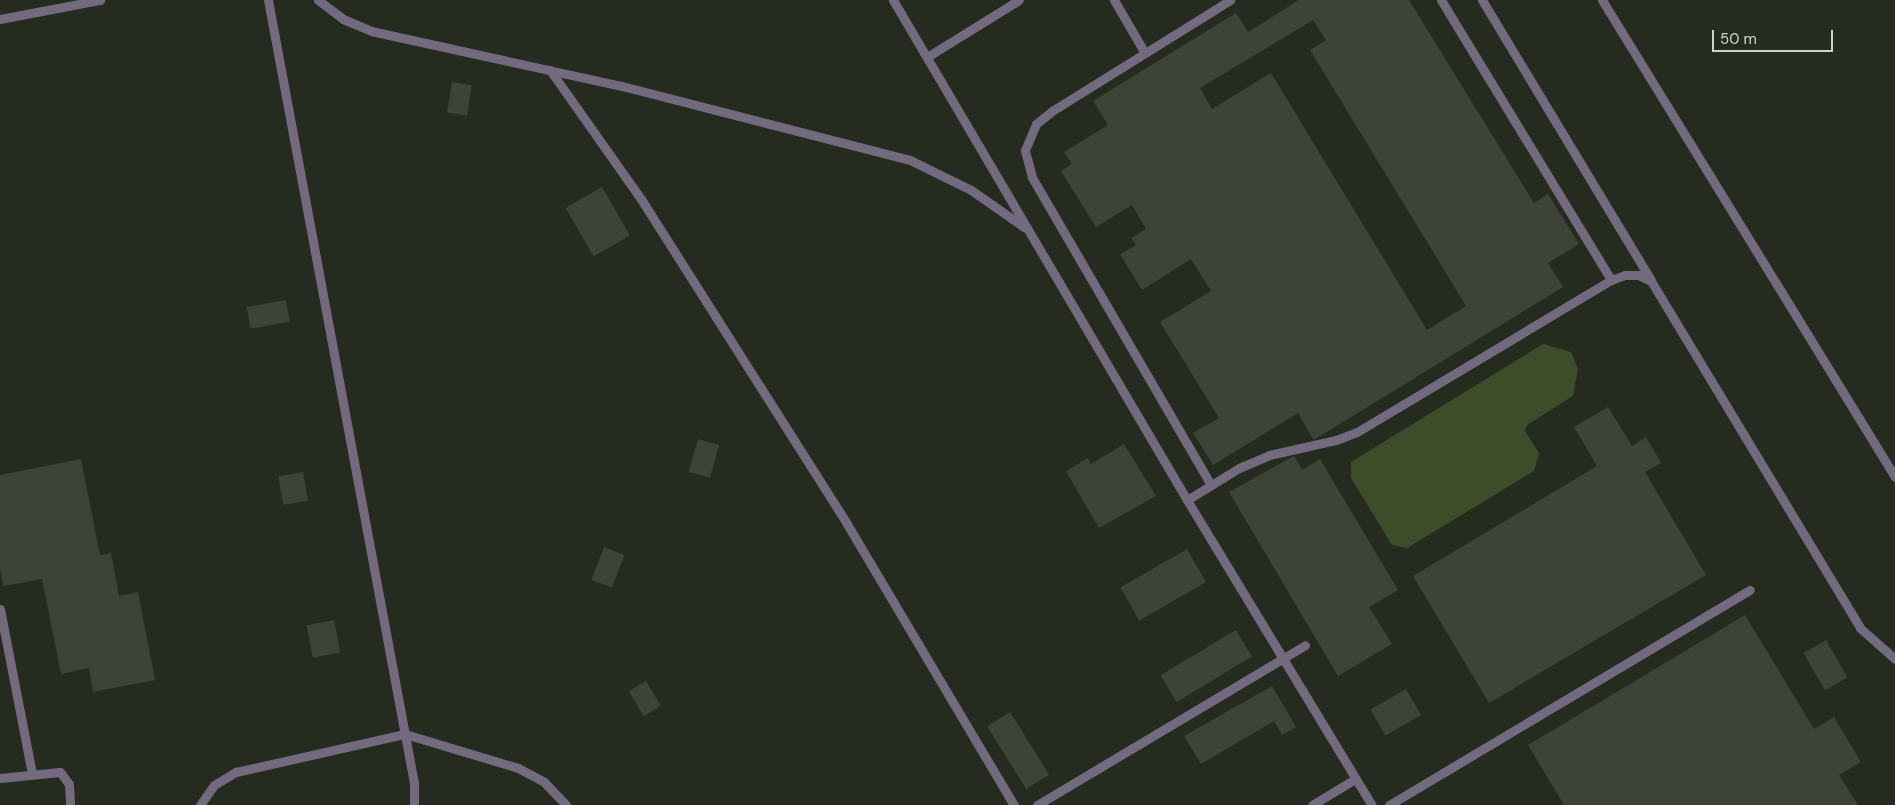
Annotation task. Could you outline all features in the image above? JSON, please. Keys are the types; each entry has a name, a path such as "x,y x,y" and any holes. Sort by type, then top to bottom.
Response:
{"lane":[{"path":"0,19 100,0"},
{"path":"268,0 405,734 414,805"},
{"path":"318,0 343,19 364,28 550,70 910,160 983,196 1033,235"},
{"path":"893,0 1033,235 1186,500 1372,805"},
{"path":"927,57 1020,0"},
{"path":"1114,0 1145,53"},
{"path":"1211,485 1032,178 1026,159 1029,134 1043,118 1230,0"},
{"path":"1441,0 1611,280"},
{"path":"1482,0 1866,636 1895,659"},
{"path":"1602,0 1895,477"},
{"path":"550,70 641,199 847,524 1014,805"},
{"path":"1186,500 1269,455 1336,440 1357,432 1611,280 1631,275 1651,281"},
{"path":"1389,805 1750,590"},
{"path":"0,608 32,773"},
{"path":"1037,805 1305,645"},
{"path":"200,805 214,785 236,772 405,734 518,768 544,782 566,805"},
{"path":"0,778 56,770 63,774 69,784 70,805"},
{"path":"1312,805 1355,779"}],"green space":[{"path":"1543,344 1571,352 1578,369 1573,396 1527,425 1525,431 1539,453 1534,471 1407,548 1392,545 1351,478 1351,462"}],"building":[{"path":"1299,0 1409,0 1534,203 1548,194 1579,244 1548,263 1563,287 1317,438 1313,439 1298,413 1213,465 1193,433 1219,418 1160,322 1211,291 1191,259 1142,290 1120,254 1136,245 1131,238 1146,229 1132,205 1096,227 1061,171 1072,164 1064,152 1108,125 1093,101 1236,13 1248,32","holes":["1313,20 1326,40 1310,50 1466,306 1427,330 1271,73 1212,109 1200,88"]},
{"path":"452,82 472,85 467,116 447,113"},
{"path":"602,187 630,235 594,256 566,208"},
{"path":"286,300 290,322 250,329 247,307"},
{"path":"1608,407 1632,446 1646,437 1661,463 1645,472 1706,575 1489,703 1413,576 1597,466 1574,427"},
{"path":"698,439 719,445 710,478 689,472"},
{"path":"1124,444 1156,496 1099,528 1066,471 1088,458 1091,464"},
{"path":"1294,456 1302,470 1320,459 1398,590 1369,607 1392,644 1338,676 1229,492"},
{"path":"81,459 100,555 111,553 119,596 138,592 155,680 93,692 89,668 61,674 42,579 3,586 0,569 0,475"},
{"path":"303,472 308,501 283,505 278,476"},
{"path":"604,547 625,555 612,588 591,580"},
{"path":"1187,549 1206,582 1139,620 1120,588"},
{"path":"1745,615 1814,729 1834,717 1861,762 1839,775 1858,805 1564,805 1528,745"},
{"path":"334,620 340,652 313,658 307,625"},
{"path":"1236,630 1252,657 1177,702 1161,675"},
{"path":"1826,640 1848,677 1825,690 1803,653"},
{"path":"646,681 661,706 644,716 629,691"},
{"path":"1272,686 1296,727 1282,735 1274,721 1201,764 1184,736"},
{"path":"1406,689 1421,715 1385,735 1370,710"},
{"path":"1010,712 1049,775 1026,789 987,726"}]}
